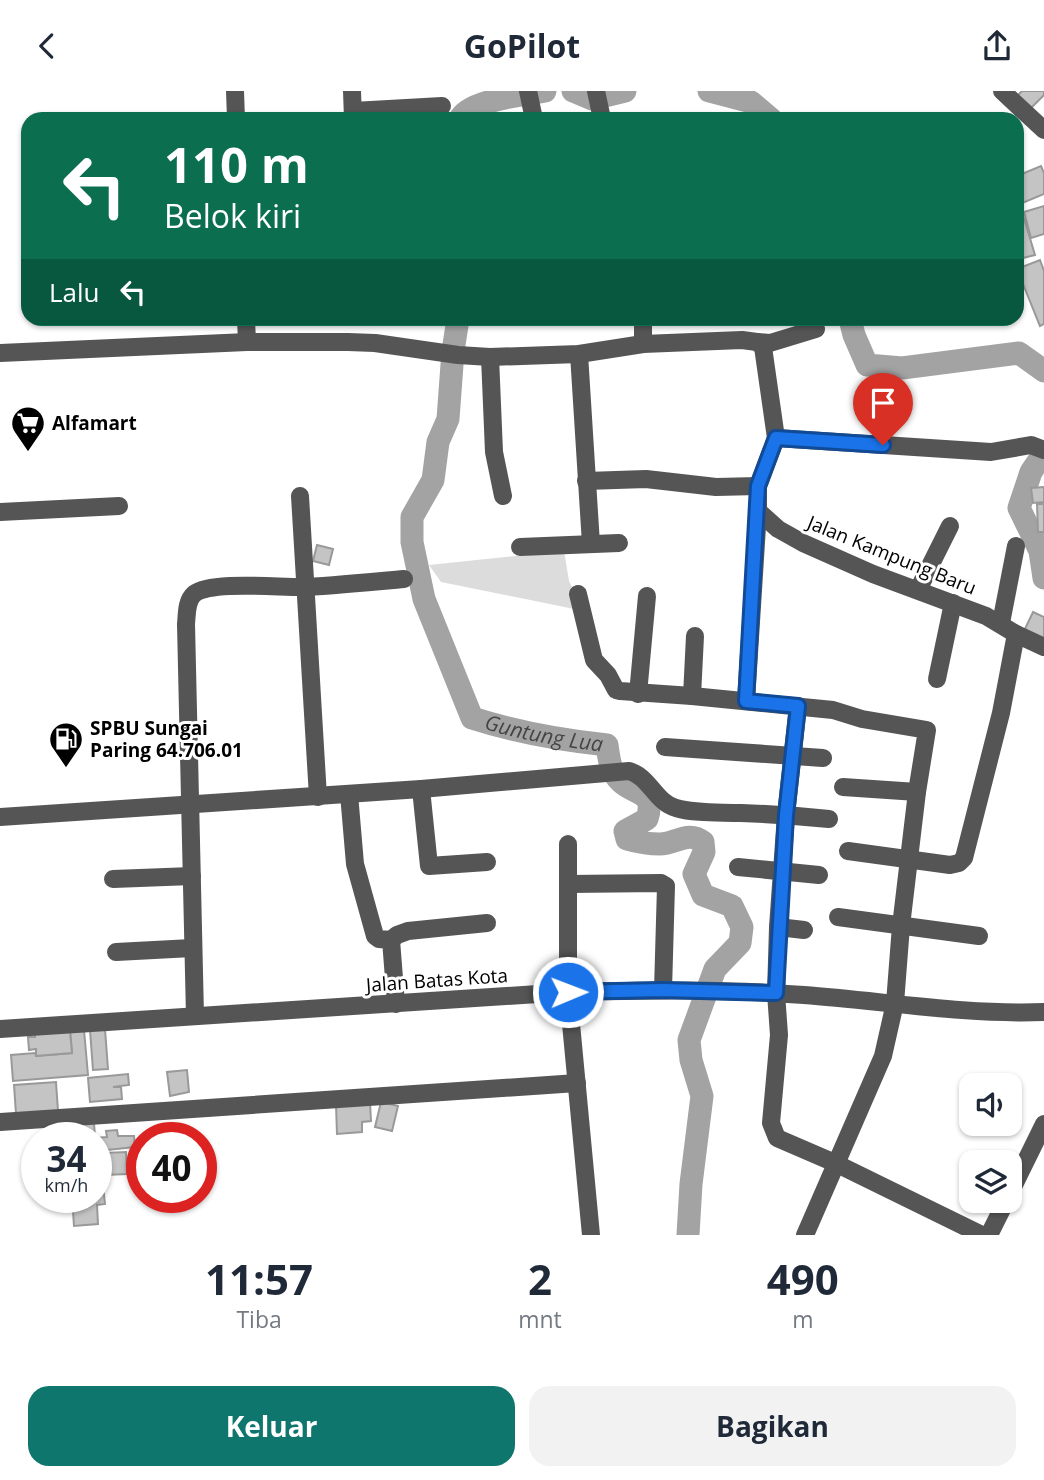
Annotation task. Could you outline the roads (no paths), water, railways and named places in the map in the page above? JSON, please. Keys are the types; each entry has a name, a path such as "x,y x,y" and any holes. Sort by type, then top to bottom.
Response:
{"street":[{"path":"235,91 236,112"},
{"path":"352,91 353,112"},
{"path":"1002,91 1044,130"},
{"path":"383,112 442,106"},
{"path":"246,326 247,342"},
{"path":"643,326 643,344"},
{"path":"0,352 247,342 375,343 490,357 579,353 643,344 743,340 770,343 816,330"},
{"path":"746,701 758,486 776,438 765,359 762,347 757,342"},
{"path":"579,353 591,544"},
{"path":"490,357 494,452 503,496"},
{"path":"776,438 991,452 1038,447"},
{"path":"586,481 646,479 716,487 758,486"},
{"path":"300,496 318,797"},
{"path":"0,512 119,506"},
{"name":"Jalan Kampung Baru","path":"758,511 778,529 803,543 873,574 1001,623 1016,634 1044,647"},
{"path":"918,590 950,526"},
{"path":"520,547 619,543"},
{"path":"1001,623 1016,546"},
{"path":"195,1016 186,624 192,595 204,589 227,586 305,587 404,579"},
{"path":"578,594 594,660 608,675 615,689 638,694 692,696 833,710 862,719 927,730 908,858 895,1003 883,1056 805,1235"},
{"path":"638,694 647,596"},
{"path":"937,679 953,603"},
{"path":"848,851 950,865 959,863 967,853 1001,713 1016,634"},
{"path":"692,696 695,636"},
{"path":"798,706 786,815 778,927 776,993 779,1035 771,1123 773,1133 777,1138 835,1163 982,1235"},
{"path":"665,747 823,758"},
{"path":"0,817 191,806 636,773 672,807 690,811 829,819"},
{"path":"844,787 917,792"},
{"path":"421,789 429,866 487,862"},
{"path":"349,794 355,864 373,931 379,939 391,940 408,931 487,923"},
{"path":"568,844 568,992 591,1235"},
{"path":"738,867 819,875"},
{"path":"113,879 192,876"},
{"path":"568,884 664,883 667,889 663,990"},
{"path":"838,917 979,936"},
{"path":"778,927 804,930"},
{"path":"391,940 396,1004"},
{"path":"117,952 192,948"},
{"name":"Jalan Batas Kota","path":"0,1030 568,992 663,990 776,993 997,1013 1044,1012"},
{"path":"0,1122 577,1083"},
{"path":"1022,1169 1044,1124"},
{"path":"989,1235 1000,1213"}],"waterway":[{"name":"Guntung Lua","path":"466,112 485,103 545,91"},
{"name":"Guntung Lua","path":"573,91 592,99 625,91"},
{"path":"709,91 751,102 763,112"},
{"name":"Guntung Lua","path":"457,326 448,419 438,442 433,480 412,517 412,542 424,599 472,718 538,735 607,745 614,774 643,795 649,803 647,819 625,831 627,839 660,844 692,837 703,842 704,852 694,874 703,895 732,906 742,927 740,943 715,969 689,1040 691,1060 702,1096 691,1184 688,1235"},
{"path":"852,326 867,365 902,368 1019,353 1044,371"},
{"path":"1044,453 1031,472 1019,508 1040,551 1044,578"}],"place":[{"name":"Alfamart","path":"28,453"},
{"name":"SPBU Sungai Paring 64.706.01","path":"66,769"}]}
